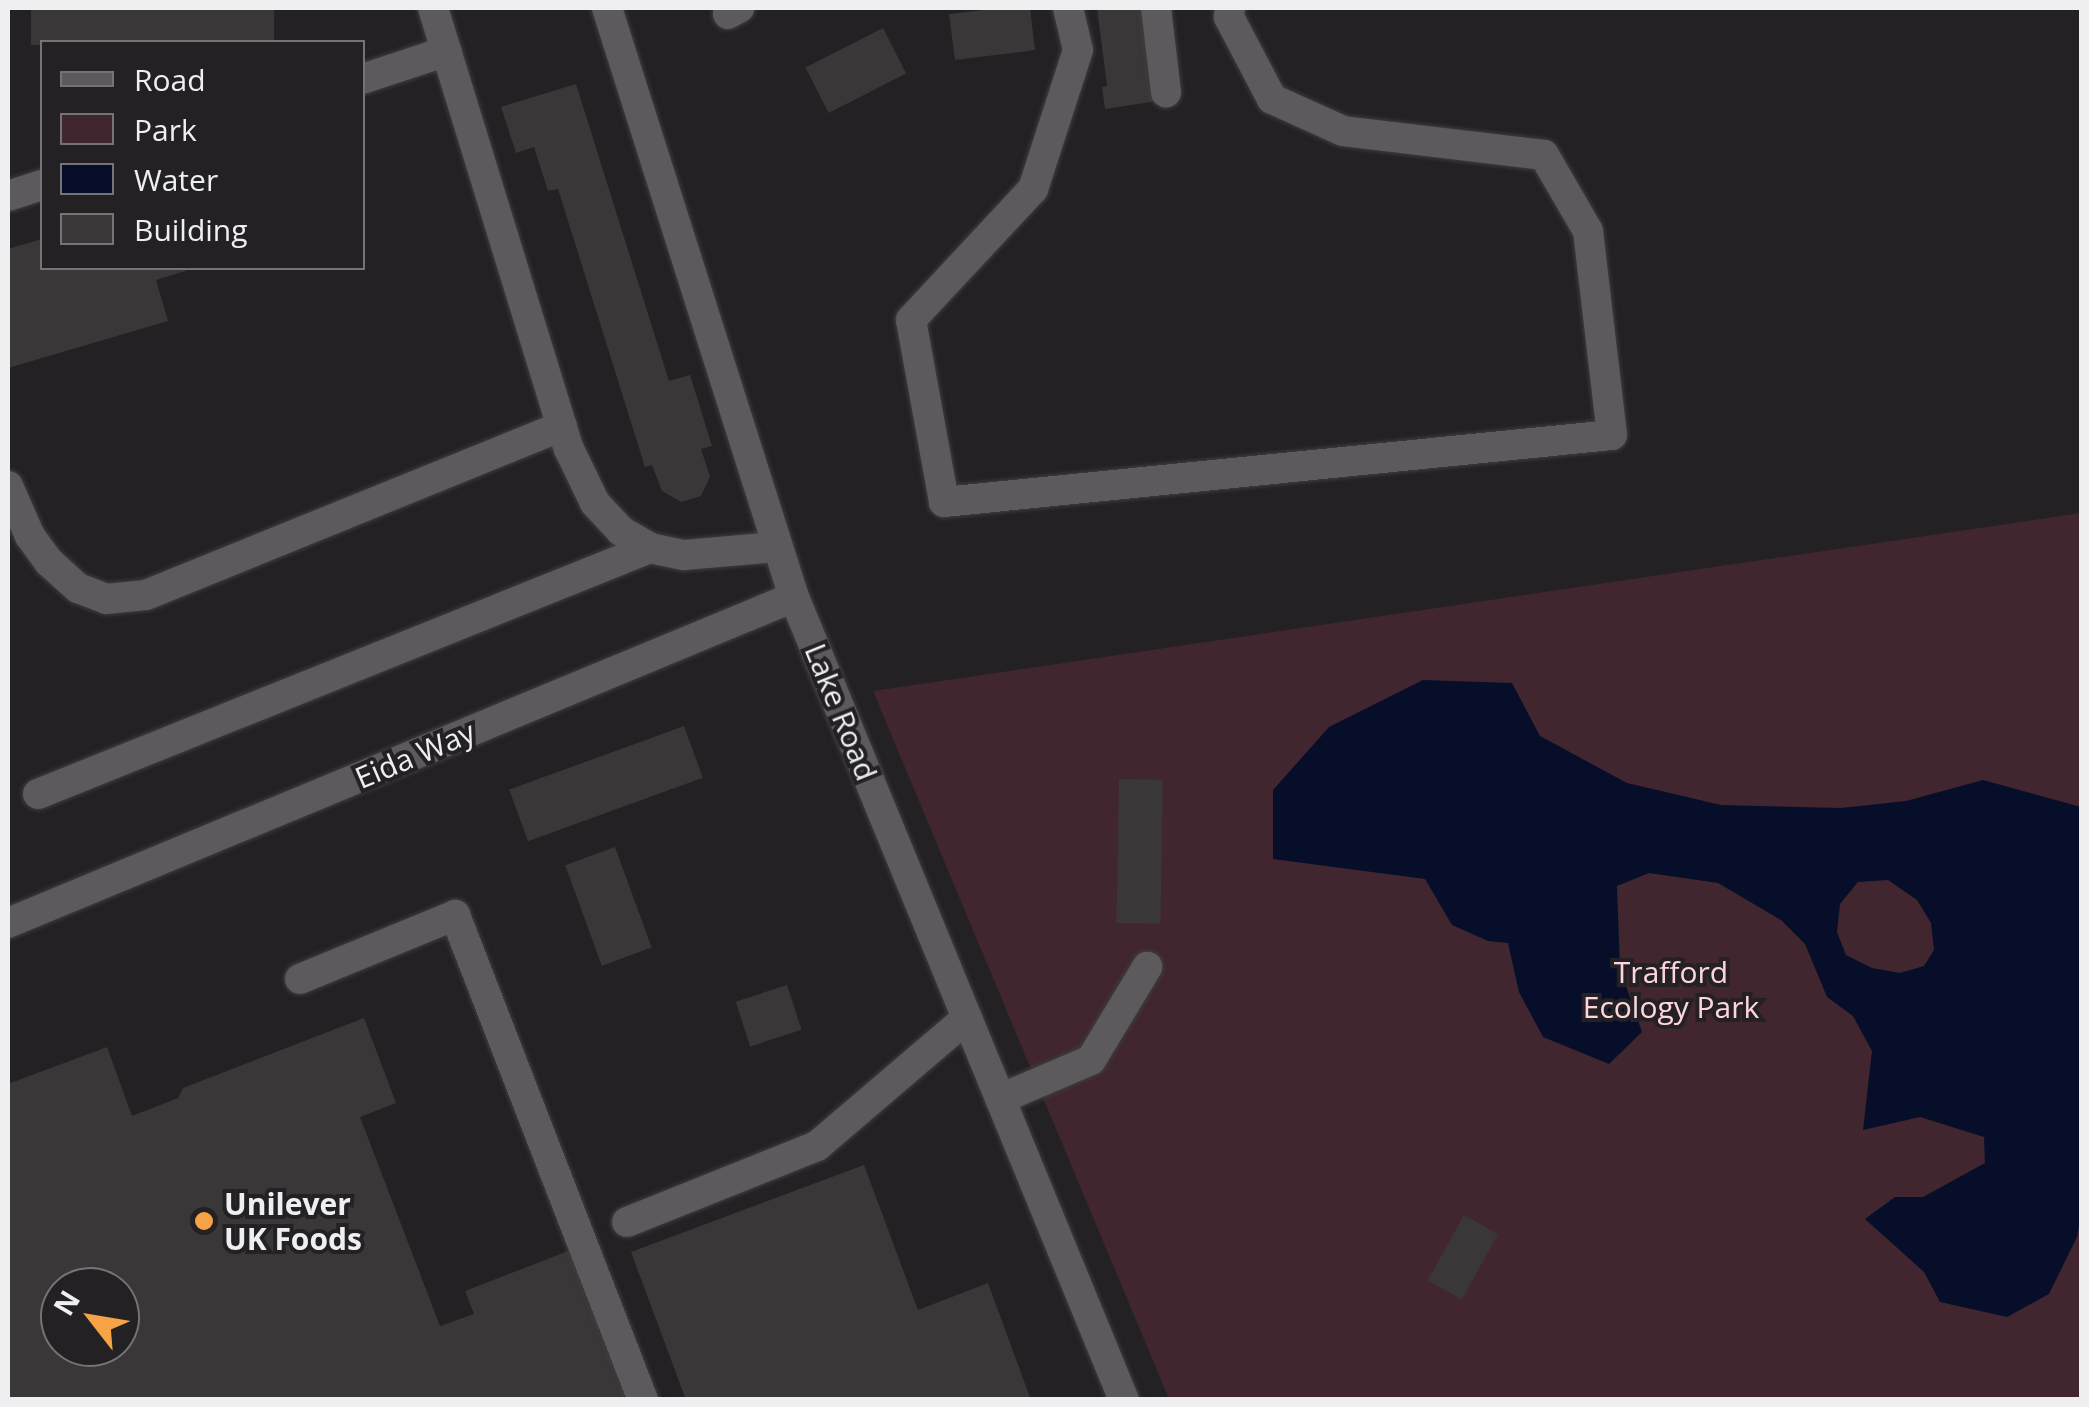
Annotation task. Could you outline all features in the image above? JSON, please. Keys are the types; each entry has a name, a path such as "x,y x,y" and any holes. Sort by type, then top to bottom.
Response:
{"street":[{"path":"433,8 562,426 595,502 621,531 650,548 684,555 777,547"},
{"name":"Lake Road","path":"607,8 794,597 1124,1400"},
{"path":"1068,8 1078,50 1033,190 910,320 944,502 1612,435 1588,231 1544,155 1344,131 1272,99 1229,17 1230,8"},
{"path":"1156,8 1166,92"},
{"path":"365,78 446,51"},
{"path":"8,196 40,186"},
{"path":"8,486 30,536 49,562 78,588 106,599 146,595 562,426"},
{"path":"38,794 650,548"},
{"name":"Eida Way","path":"22,918 794,597"},
{"path":"300,980 455,915 643,1400"},
{"path":"1000,1098 1091,1060 1146,968"},
{"path":"627,1222 817,1146 967,1018"}],"green space":[{"name":"Trafford Ecology Park","path":"2081,513 2081,1399 1169,1399 873,691"}],"water":[{"path":"1423,680 1512,683 1540,736 1627,783 1721,805 1841,808 1906,801 1983,780 2081,807 2081,1215 2077,1237 2049,1294 2007,1317 1940,1302 1924,1272 1865,1219 1895,1197 1923,1197 1985,1163 1984,1137 1920,1117 1863,1130 1872,1051 1853,1016 1827,997 1805,944 1781,920 1718,883 1649,873 1617,886 1620,969 1642,1032 1609,1064 1543,1037 1519,992 1508,943 1488,941 1452,925 1425,879 1273,859 1273,790 1329,727","holes":["1888,880 1917,900 1931,923 1934,950 1924,966 1900,973 1872,968 1846,955 1837,932 1840,904 1858,882"]}],"building":[{"path":"31,8 274,8 274,40 40,40 40,45 31,45"},
{"path":"1030,8 1035,50 955,60 949,14"},
{"path":"1097,8 1151,8 1164,100 1105,109 1102,87 1107,86"},
{"path":"883,28 906,73 829,113 805,67"},
{"path":"576,84 669,381 690,375 712,446 701,449 710,477 701,496 681,502 662,491 652,465 645,467 558,189 548,191 534,147 516,153 501,107"},
{"path":"40,240 40,270 188,270 156,280 168,321 8,368 8,249"},
{"path":"684,726 703,778 528,841 509,790"},
{"path":"1119,779 1163,780 1160,924 1116,923"},
{"path":"615,847 652,948 602,966 565,865"},
{"path":"787,985 802,1030 750,1046 736,1002"},
{"name":"Unilever UK Foods","path":"364,1018 396,1103 360,1117 440,1326 474,1314 465,1291 571,1250 628,1400 8,1400 8,1084 107,1047 132,1116 178,1098 183,1088"},
{"path":"864,1165 918,1310 988,1283 1031,1400 686,1400 631,1252"},
{"path":"1464,1215 1498,1234 1462,1300 1428,1281"}],"place":[{"name":"Unilever UK Foods","path":"204,1221"}]}
